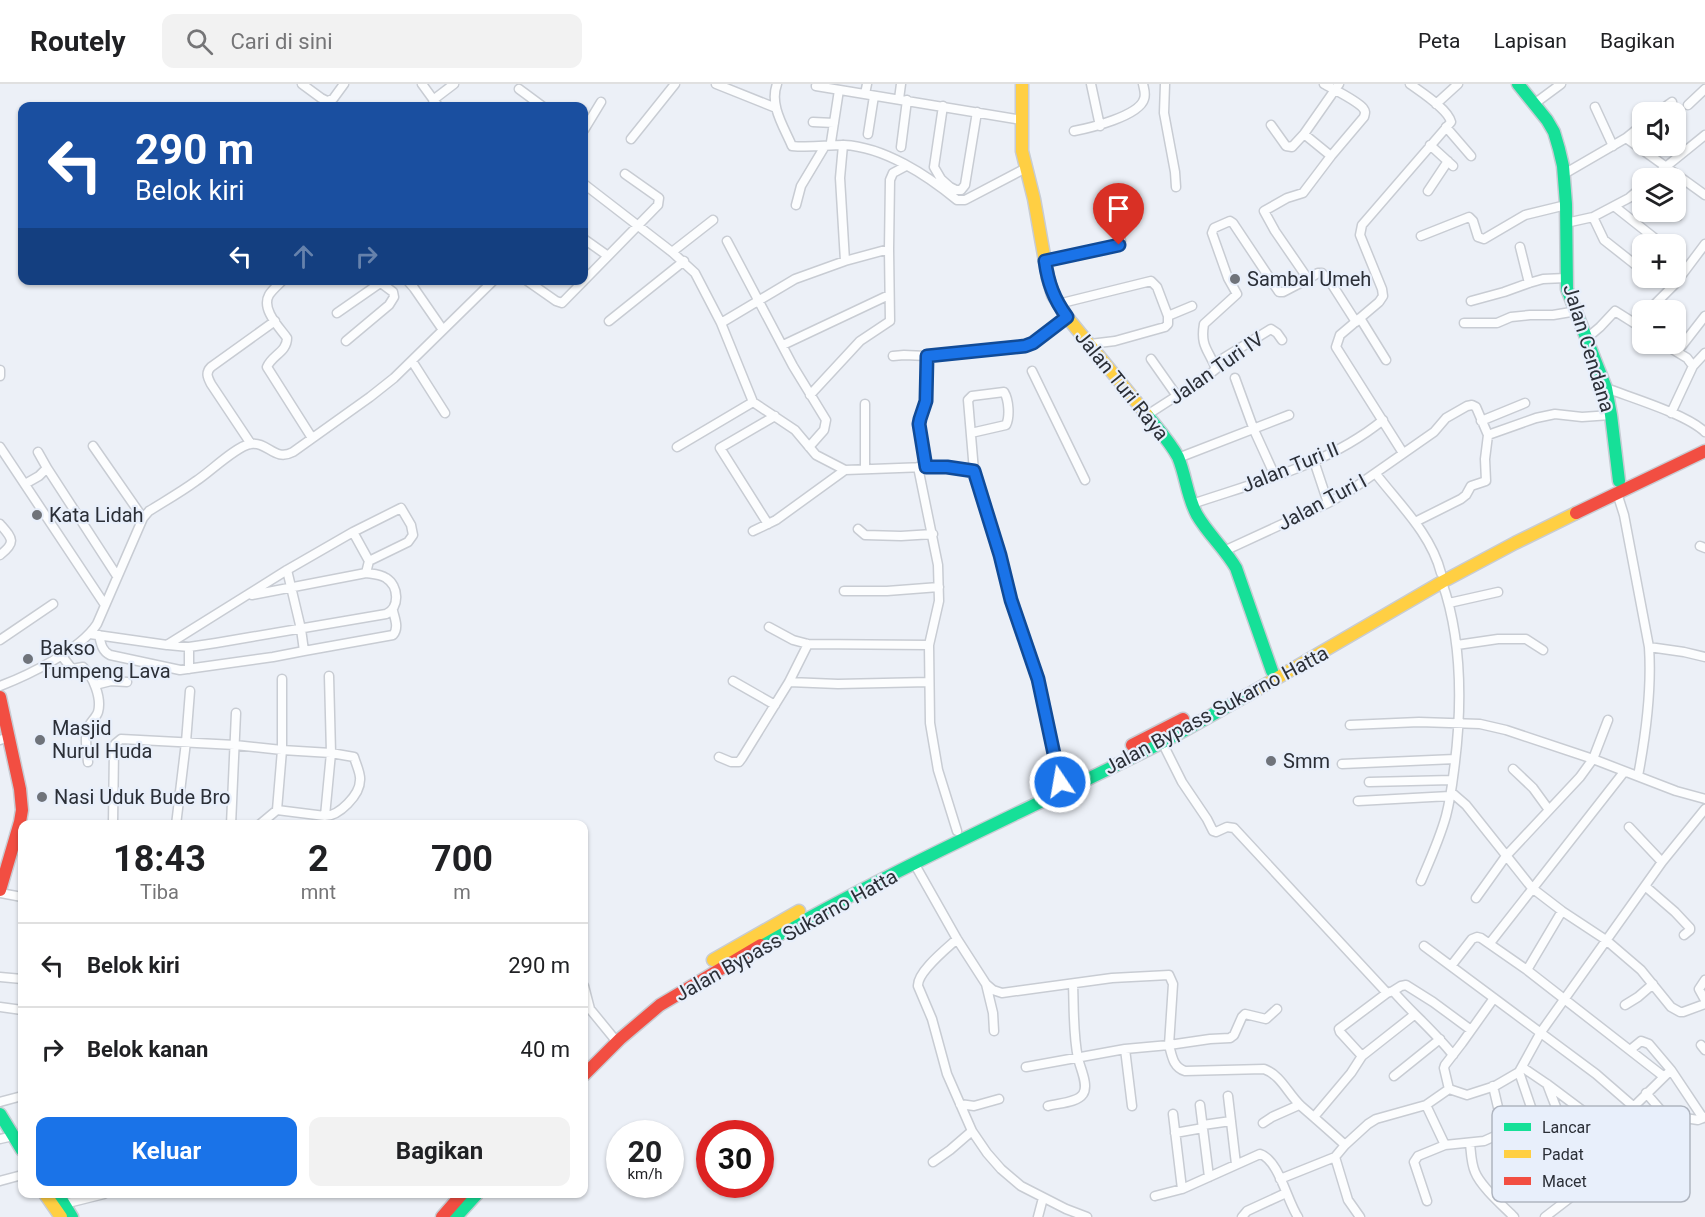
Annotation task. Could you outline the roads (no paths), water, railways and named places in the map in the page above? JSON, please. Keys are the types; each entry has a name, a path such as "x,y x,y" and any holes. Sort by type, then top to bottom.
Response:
{"main road":[{"name":"Jalan Turi Raya","path":"1022,84 1022,151 1034,199 1048,278 1058,304 1169,442 1178,458 1192,504 1202,524 1236,568 1272,671"},
{"name":"Jalan Cendana","path":"1518,84 1554,130 1564,174 1566,278 1568,289 1606,388 1618,487"},
{"name":"Jalan Bypass Sukarno Hatta","path":"588,1070 614,1038 652,1001 756,935 957,831 1147,738 1442,578 1515,543 1705,440"},
{"name":"Jalan Bypass Sukarno Hatta","path":"1618,487 1705,451"},
{"name":"Jalan Bypass Sukarno Hatta","path":"588,1058 660,1005 838,901 1162,742 1280,677 1442,578"},
{"path":"0,697 4,739 22,799 21,820"},
{"path":"0,891 18,839"},
{"path":"0,1114 18,1144"},
{"path":"48,1198 61,1217"},
{"path":"54,1198 66,1217"},
{"path":"455,1209 471,1198"},
{"path":"61,1199 72,1217"}],"street":[{"path":"302,84 327,101 333,99 344,84"},
{"path":"422,84 435,102"},
{"path":"437,102 454,84"},
{"path":"631,139 675,84"},
{"path":"716,84 776,108"},
{"path":"777,84 775,88 776,108 792,146 828,144 869,148 935,182 957,200 965,200 1026,168"},
{"path":"867,84 868,134"},
{"path":"901,84 903,100 901,147"},
{"path":"1091,84 1100,126"},
{"path":"1074,131 1100,126 1115,120 1141,104 1145,97 1143,84"},
{"path":"1165,84 1164,113 1176,187"},
{"path":"1308,279 1264,212 1287,198 1303,193 1365,115 1362,107 1337,87 1324,84"},
{"path":"1403,453 1336,344 1340,335 1379,302 1383,293 1360,235 1360,228 1450,123 1451,118 1410,84"},
{"path":"1437,105 1458,84"},
{"path":"1534,104 1561,84"},
{"path":"816,86 1022,120"},
{"path":"1271,125 1286,146 1292,147 1304,134 1337,87"},
{"path":"519,89 537,102"},
{"path":"1688,105 1705,89"},
{"path":"796,205 801,186 828,144 839,90"},
{"path":"588,123 601,102"},
{"path":"944,106 934,168 940,179 956,190 961,190 965,185 977,112"},
{"path":"1596,107 1613,146"},
{"path":"813,122 834,123"},
{"path":"1446,127 1471,156"},
{"path":"1564,174 1632,133"},
{"path":"1304,134 1331,156"},
{"path":"1665,166 1705,135"},
{"path":"1626,138 1705,195"},
{"path":"843,145 840,178 845,261"},
{"path":"1428,190 1450,164 1430,145"},
{"path":"810,395 860,341 889,323 890,180 893,173 906,166"},
{"path":"588,276 658,205 660,200 643,185 625,174"},
{"path":"588,187 684,261 695,273 721,323 753,402 795,430 821,459 845,470 947,467 974,471"},
{"path":"1566,223 1593,217 1632,194"},
{"path":"1421,236 1469,217 1473,221 1478,237 1484,239 1525,215 1566,205"},
{"path":"1614,206 1649,234"},
{"path":"1045,261 1119,245 1121,241 1114,208"},
{"path":"1593,217 1604,240 1632,262"},
{"path":"672,252 713,220"},
{"path":"1214,364 1203,342 1204,324 1237,294 1228,278 1212,234 1214,228 1230,221 1279,292 1322,273 1386,360"},
{"path":"727,241 793,366 826,422 824,430 809,447"},
{"path":"588,242 608,256"},
{"path":"1659,300 1675,284 1705,244"},
{"path":"1520,247 1528,283"},
{"path":"721,323 795,279 845,261 889,249"},
{"path":"609,321 684,261"},
{"path":"1471,301 1543,279 1566,278"},
{"path":"1058,304 1150,281 1157,287 1168,316 1166,327 1115,341 1090,345"},
{"path":"278,285 269,294 267,308 287,338 287,343 285,348 268,362 267,367 312,438"},
{"path":"337,313 376,285"},
{"path":"346,341 389,305 394,297 393,292 385,285"},
{"path":"411,285 443,330"},
{"path":"393,611 396,631 393,635 273,657 189,669 164,667 111,655 106,653 94,635 117,576 143,518 149,511 196,482 237,450 250,444 263,446 279,455 286,456 370,397 412,361 489,285"},
{"path":"533,285 562,303 580,285"},
{"path":"783,345 889,295"},
{"path":"1168,316 1192,306"},
{"path":"1464,323 1497,323 1511,317 1553,315 1577,311"},
{"path":"1587,338 1615,311 1632,319"},
{"path":"1686,340 1705,316"},
{"path":"893,356 927,356 1025,346 1033,343 1067,317"},
{"path":"250,444 207,376 217,363 275,321"},
{"name":"Jalan Turi IV","path":"1147,415 1215,370 1214,364 1271,329 1282,340"},
{"path":"1671,413 1693,366 1705,353"},
{"path":"1680,354 1693,366"},
{"path":"927,356 926,401 919,424 922,467 938,565 939,587 939,601 929,645 930,723 938,770 957,831"},
{"path":"1151,359 1177,396"},
{"path":"412,361 445,413"},
{"path":"0,370 0,376"},
{"path":"1032,371 1085,480"},
{"path":"1235,378 1254,430 1275,476"},
{"path":"1606,388 1671,413 1698,426 1705,432"},
{"path":"971,433 1006,425 1008,411 1004,392 970,397 968,403 974,471 1000,555 1011,600 1038,679 1060,782"},
{"path":"677,447 753,402"},
{"path":"1481,420 1525,403"},
{"path":"865,404 865,468"},
{"path":"1376,474 1434,432 1446,418 1467,406 1476,407 1488,435 1485,481 1472,485 1467,495 1461,499 1415,522"},
{"path":"1488,435 1536,418 1556,414 1582,417 1611,416"},
{"path":"1178,458 1289,415"},
{"path":"768,524 720,448 775,416"},
{"name":"Jalan Turi II","path":"1192,504 1314,461 1358,438 1383,420"},
{"path":"93,446 143,518"},
{"path":"0,447 105,605"},
{"path":"38,452 117,576"},
{"path":"1314,461 1328,503"},
{"path":"25,484 47,468"},
{"path":"753,531 802,502 845,470"},
{"name":"Jalan Turi I","path":"1224,551 1328,503 1376,474 1432,547 1449,603 1457,645 1458,722 1450,794 1441,833 1421,881"},
{"path":"1618,487 1651,667 1646,730 1638,776"},
{"path":"167,645 353,531 401,508 411,525 413,535 408,542 369,561"},
{"path":"0,524 11,537 11,543 9,548 0,555"},
{"path":"858,529 865,535 933,534"},
{"path":"353,531 369,561 366,573"},
{"path":"287,570 304,651"},
{"path":"0,686 32,672 94,635 189,647 386,614 393,611 396,606 393,585 378,574 366,573 246,597"},
{"path":"844,591 887,591 939,587"},
{"path":"1449,603 1498,592"},
{"path":"0,640 53,604"},
{"path":"770,627 793,640 808,644 929,645"},
{"path":"1457,645 1498,639 1526,639 1543,650"},
{"path":"719,757 731,762 739,762 789,682 808,644"},
{"path":"189,647 189,669"},
{"path":"1649,647 1705,657"},
{"path":"61,655 72,669 83,667 87,670 95,685 99,708 98,714 87,730 88,762"},
{"path":"325,816 331,753 329,676"},
{"path":"265,820 277,810 282,750 282,679"},
{"path":"95,685 111,681 127,682"},
{"path":"733,681 775,705"},
{"path":"789,682 827,684 929,682"},
{"path":"177,820 190,691"},
{"path":"231,820 236,713"},
{"path":"1476,898 1506,856 1580,777 1593,759 1608,720"},
{"path":"1350,725 1458,722 1480,724 1506,730 1705,799"},
{"path":"113,820 114,744 121,739 234,745 354,756 356,769 360,775 358,789 342,810 332,816 325,816 277,810"},
{"path":"1162,742 1182,782 1213,831 1227,827 1234,828 1453,1055"},
{"path":"1342,764 1455,759"},
{"path":"1513,769 1533,788 1549,810"},
{"path":"1490,944 1624,772"},
{"path":"1369,782 1452,780"},
{"path":"1358,801 1450,794 1466,805 1532,888 1606,940 1641,970 1667,1004 1677,1011 1687,1011 1705,1002 1699,990 1705,980"},
{"path":"1449,1089 1467,1095 1492,1086 1521,1070 1541,1032 1564,999 1662,862 1705,809"},
{"path":"1629,827 1662,862"},
{"path":"914,863 957,939 986,984 993,990 1002,993 1112,978 1169,975 1173,984 1169,1045 1174,1063 1179,1069 1185,1071 1263,1069 1270,1071 1299,1105 1345,1145"},
{"path":"1645,886 1690,928 1684,935"},
{"path":"0,891 18,896"},
{"path":"1527,969 1562,911"},
{"path":"1451,966 1472,939 1481,938 1527,969 1630,1050 1667,1073"},
{"path":"957,939 942,952 917,981 932,1019 947,1074 972,1131 1001,1169 1021,1185 1082,1216"},
{"path":"1424,946 1596,1074 1633,1106"},
{"path":"0,977 18,979"},
{"path":"986,984 992,1007 994,1030"},
{"path":"1048,1106 1076,1099 1084,1092 1084,1082 1077,1057 1073,984"},
{"path":"1625,1005 1653,984"},
{"path":"1362,1056 1339,1029 1401,986 1406,985 1471,1030"},
{"path":"1449,1089 1444,1068 1494,998"},
{"path":"0,1007 18,1009"},
{"path":"588,1009 614,1038"},
{"path":"1026,1067 1125,1049 1230,1038 1234,1035 1245,1014 1266,1019 1277,1009"},
{"path":"1314,1117 1351,1073 1362,1056 1414,1015"},
{"path":"1394,1076 1440,1039"},
{"path":"1630,1050 1637,1043 1644,1041 1649,1044 1667,1073 1704,1118"},
{"path":"1125,1049 1132,1106"},
{"path":"1521,1070 1547,1084 1577,1106"},
{"path":"1521,1070 1531,1106"},
{"path":"1635,1106 1667,1073"},
{"path":"1547,1084 1556,1106"},
{"path":"1492,1086 1497,1106"},
{"path":"1280,1179 1335,1157 1368,1124 1377,1119 1426,1105 1449,1089"},
{"path":"1646,1093 1657,1106"},
{"path":"1228,1096 1236,1164"},
{"path":"0,1102 18,1097"},
{"path":"960,1104 974,1106 999,1099"},
{"path":"1564,1106 1571,1102"},
{"path":"1200,1105 1209,1177"},
{"path":"1263,1124 1272,1117 1299,1105"},
{"path":"1426,1105 1445,1144"},
{"path":"1173,1114 1182,1189"},
{"path":"1175,1133 1231,1121"},
{"path":"933,1162 972,1131"},
{"path":"0,1139 13,1136"},
{"path":"1427,1201 1414,1162 1418,1156 1445,1144 1470,1143 1492,1138"},
{"path":"1470,1143 1477,1177 1492,1194"},
{"path":"1155,1196 1182,1189 1260,1154 1268,1158 1298,1217"},
{"path":"1335,1157 1348,1200 1359,1217"},
{"path":"0,1181 18,1175"},
{"path":"1242,1217 1247,1211 1286,1193"},
{"path":"1038,1217 1043,1198"},
{"path":"1499,1202 1514,1217"},
{"path":"1545,1217 1565,1202"}],"place":[{"name":"Sambal Umeh","path":"1235,279"},
{"name":"Kata Lidah","path":"37,515"},
{"name":"Bakso Tumpeng Lava","path":"28,659"},
{"name":"Masjid Nurul Huda","path":"40,740"},
{"name":"Smm","path":"1271,761"},
{"name":"Nasi Uduk Bude Bro","path":"42,797"}]}
